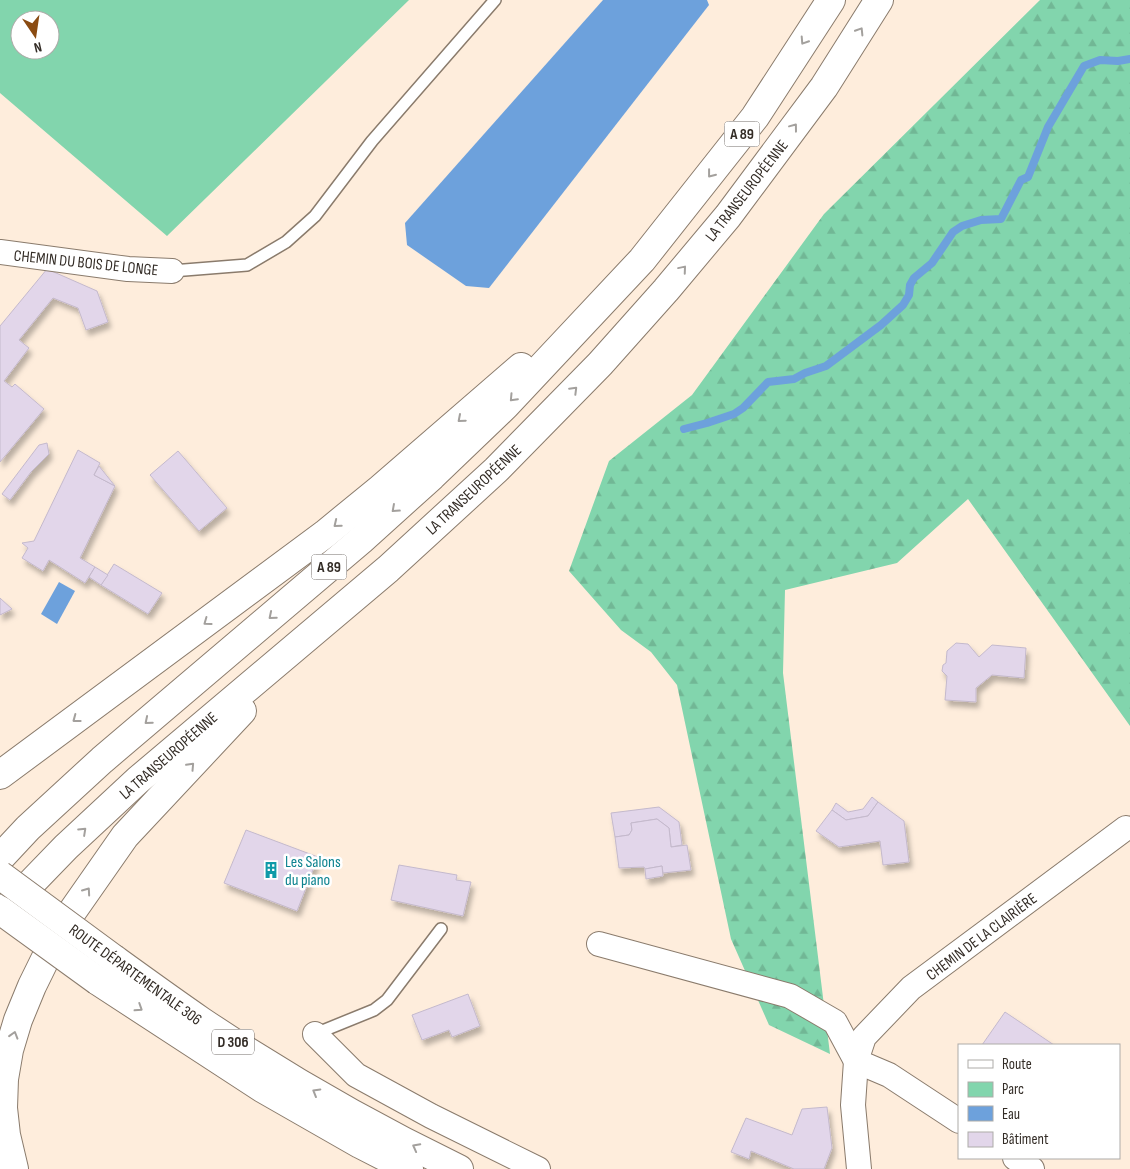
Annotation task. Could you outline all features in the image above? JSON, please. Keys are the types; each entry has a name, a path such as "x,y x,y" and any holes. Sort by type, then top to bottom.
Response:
{"main road":[{"name":"A 89","path":"0,858 28,828 102,760 361,540 432,476 505,406 642,260 755,117 831,0"},
{"name":"LA TRANSEUROPÉENNE","path":"0,915 66,847 138,780 388,569 496,470 600,364 666,290 728,216 824,87 879,0"},
{"path":"0,775 325,534 380,489 642,260"},
{"path":"14,1169 6,1135 3,1108 4,1079 9,1050 18,1020 32,986 60,930 125,836 244,710 388,569"},
{"name":"ROUTE DÉPARTEMENTALE 306","path":"0,875 201,1021 270,1066 358,1116 459,1169"},
{"name":"ROUTE DÉPARTEMENTALE 306","path":"0,910 98,981 262,1088 360,1144 409,1169"}],"street":[{"name":"CHEMIN DU BOIS DE LONGE","path":"0,252 128,269 172,271"},
{"name":"CHEMIN DE LA CLAIRIÈRE","path":"860,1169 853,1105 856,1061 864,1037 911,988 1126,828"},
{"path":"599,944 790,996 835,1022 856,1061 889,1074 958,1120"},
{"path":"315,1034 356,1074 431,1116 538,1169"},
{"path":"1017,1159 1032,1169"}],"lane":[{"path":"172,271 247,265 286,242 315,216 372,141 495,0"},
{"path":"315,1034 374,1010 387,1000 441,929"}],"green space":[{"path":"0,0 409,0 167,236 0,93"},
{"path":"1040,0 1130,0 1130,726 968,499 897,563 785,590 783,673 830,1054 769,1025 731,939 677,685 651,652 621,630 569,571 609,461 692,395 824,214"}],"water":[{"path":"603,0 707,0 709,5 489,288 466,286 407,245 405,223"},
{"path":"59,582 75,591 57,624 41,614"}],"building":[{"path":"47,269 97,291 108,322 86,330 78,308 53,298 19,340 29,348 4,381 12,387 15,384 44,409 0,462 0,326"},
{"path":"47,443 49,454 31,472 10,500 2,494 39,445"},
{"path":"78,450 100,463 94,475 115,486 80,558 95,567 85,583 49,560 43,571 22,558 28,548 22,543 34,541"},
{"path":"178,451 227,508 199,531 150,475"},
{"path":"99,466 115,486 94,475"},
{"path":"114,564 162,593 148,614 101,585"},
{"path":"95,567 108,575 101,585 89,577"},
{"path":"0,598 12,609 0,615"},
{"path":"956,643 968,644 979,657 992,645 1026,648 1024,678 992,675 976,688 976,702 945,700 947,676 942,671 943,665 946,663 947,651"},
{"path":"872,797 878,802 868,816 846,820 832,810 836,803 848,812 863,809"},
{"path":"878,802 904,821 909,862 883,865 880,841 839,847 816,831 832,810 846,820 868,816"},
{"path":"659,807 679,822 682,845 671,847 669,828 657,819 631,823 632,830 629,835 615,837 611,813"},
{"path":"657,819 669,828 671,847 687,845 691,870 663,873 662,866 645,869 644,867 619,868 615,837 629,835 632,830 631,823"},
{"name":"Les Salons du piano","path":"246,830 318,857 297,911 224,883"},
{"path":"399,865 457,875 456,880 471,882 463,916 391,900"},
{"path":"662,866 663,876 646,879 645,869"},
{"path":"468,994 480,1026 452,1037 449,1030 422,1040 412,1015"},
{"path":"1005,1012 1053,1044 983,1044"},
{"path":"827,1107 832,1148 824,1169 794,1169 751,1151 749,1159 731,1152 746,1118 792,1135 802,1109"}],"waterway":[{"path":"684,429 734,414 743,408 768,382 794,379 826,366 881,325 903,305 909,295 910,285 914,278 932,263 953,232 962,226 981,220 1001,219 1021,180 1028,177 1048,127 1084,66 1100,60 1118,61 1130,59"}],"place":[{"name":"Les Salons du piano","path":"271,870"}]}
